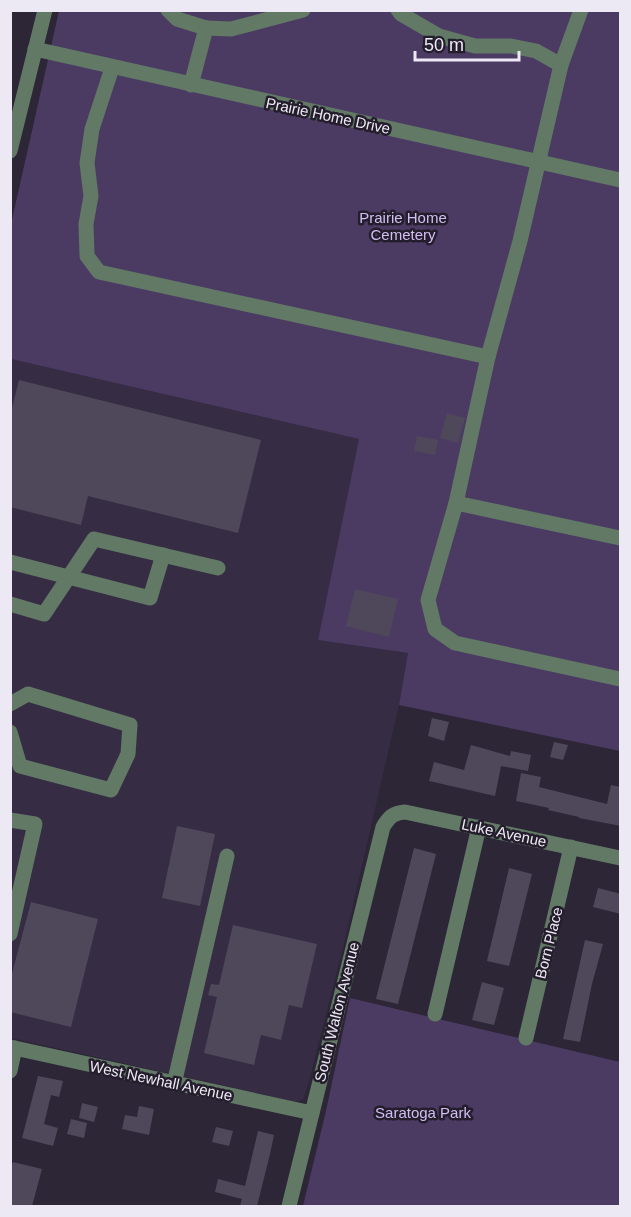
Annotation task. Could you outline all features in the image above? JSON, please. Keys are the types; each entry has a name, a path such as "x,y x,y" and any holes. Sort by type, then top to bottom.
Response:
{"street":[{"path":"10,151 45,10"},
{"path":"168,10 177,20 206,28 231,29 303,10"},
{"path":"398,10 439,36 475,46 511,46 536,51 561,65"},
{"path":"582,10 561,65 520,241 488,357 456,503 428,600 435,630 455,643 621,679"},
{"path":"191,85 206,28"},
{"name":"Prairie Home Drive","path":"36,50 621,180"},
{"path":"112,68 92,129 87,163 91,196 86,224 87,256 99,273 488,357"},
{"path":"456,503 621,538"},
{"path":"10,604 44,614 94,538 218,568"},
{"path":"10,562 150,598 163,555"},
{"path":"10,704 28,694 130,725 128,754 111,790 20,766 10,732"},
{"name":"Luke Avenue","path":"388,818 396,813 405,812 621,858"},
{"name":"South Walton Avenue","path":"289,1206 383,827 388,818"},
{"path":"10,820 34,824 17,871 10,934"},
{"path":"435,1014 479,827"},
{"name":"Born Place","path":"526,1038 571,847"},
{"path":"174,1083 227,856"},
{"path":"10,1071 13,1047"},
{"name":"West Newhall Avenue","path":"13,1047 312,1113"}],"shaded area":[{"path":"11,359 359,439 318,640 408,653 399,705 343,948 308,1085 303,1099 297,1102 11,1038"}],"green space":[{"name":"Prairie Home Cemetery","path":"59,11 620,11 620,751 399,705 408,653 318,640 359,439 11,359 11,224"},
{"name":"Saratoga Park","path":"350,998 620,1062 620,1206 303,1206"}],"building":[{"path":"19,380 261,440 238,533 88,496 81,525 10,507 10,408 12,408"},
{"path":"447,413 465,418 458,443 440,438"},
{"path":"417,436 438,440 435,455 414,451"},
{"path":"355,589 398,599 389,637 346,626"},
{"path":"432,718 449,722 444,741 428,736"},
{"path":"554,742 568,745 563,760 550,757"},
{"path":"471,745 510,756 511,751 531,755 528,771 501,766 495,796 429,781 434,762 464,770"},
{"path":"521,773 541,777 539,787 607,804 611,785 621,787 621,826 579,818 548,810 549,808 516,801"},
{"path":"177,826 215,834 200,906 162,898"},
{"path":"414,848 436,854 398,1004 376,999"},
{"path":"509,868 532,874 509,966 487,961"},
{"path":"598,888 621,894 621,914 593,907"},
{"path":"31,902 98,919 71,1027 10,1012 10,981"},
{"path":"233,925 317,944 302,1008 289,1005 281,1040 261,1035 254,1065 204,1053 217,997 208,995 211,984 219,985"},
{"path":"585,940 603,944 580,1042 563,1039"},
{"path":"482,982 504,988 494,1025 472,1020"},
{"path":"38,1076 63,1081 59,1097 51,1095 44,1124 58,1128 53,1146 22,1138"},
{"path":"82,1103 98,1107 94,1122 79,1118"},
{"path":"139,1106 154,1109 149,1135 122,1129 125,1115 137,1117"},
{"path":"71,1119 87,1123 84,1138 67,1134"},
{"path":"216,1127 233,1131 229,1146 212,1142"},
{"path":"258,1131 274,1135 270,1154 257,1206 240,1206 242,1199 215,1192 218,1179 245,1186"},
{"path":"13,1162 42,1169 32,1206 10,1206 10,1170"}]}
